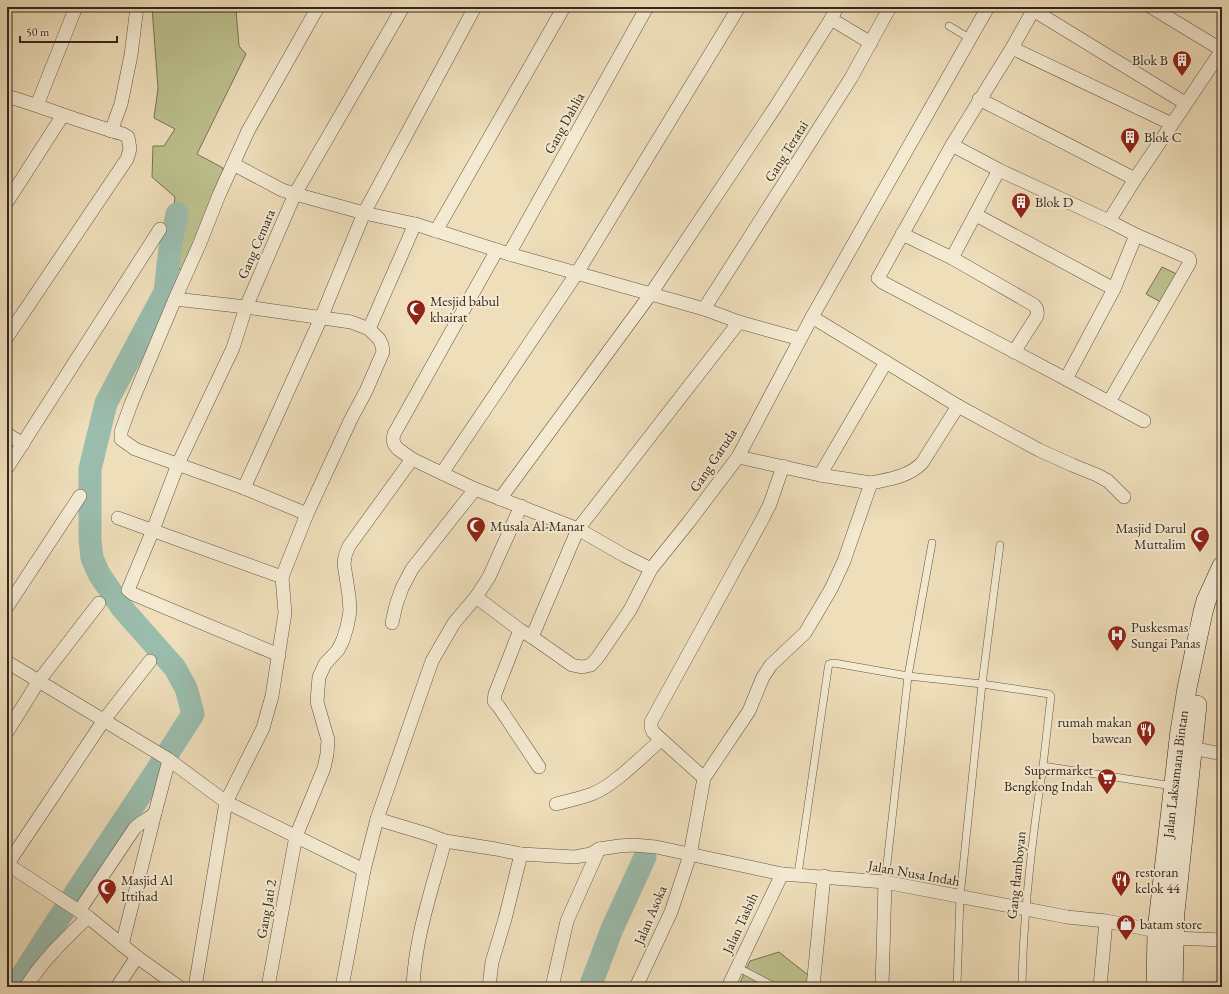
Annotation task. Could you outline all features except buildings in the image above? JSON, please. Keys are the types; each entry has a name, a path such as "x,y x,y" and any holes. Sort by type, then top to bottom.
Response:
{"main road":[{"name":"Jalan Laksamana Bintan","path":"1156,987 1157,931 1187,688 1206,601 1222,566"},
{"name":"Jalan Laksamana Bintan","path":"1173,987 1175,912 1192,748 1204,655 1210,628 1222,593"}],"street":[{"path":"37,105 76,7"},
{"path":"111,131 121,104 137,7"},
{"path":"307,514 244,488 135,450 121,439 121,432 131,404 175,299 248,131 318,7"},
{"name":"Gang Cemara","path":"279,654 130,593 129,588 178,464 233,348 246,306 295,194 403,7"},
{"path":"244,488 321,318 364,213 476,7"},
{"path":"436,231 564,7"},
{"name":"Gang Dahlia","path":"412,459 398,449 394,444 394,434 647,7"},
{"path":"442,473 577,273 739,7"},
{"name":"Gang Teratai","path":"704,309 851,78 890,7"},
{"name":"Gang Garuda","path":"532,637 572,665 582,668 591,665 598,657 630,610 651,569 688,524 738,457 812,317 988,7"},
{"path":"1109,220 1185,103 1222,50 1151,7"},
{"path":"1144,421 1066,378 879,281 879,275 952,145 1012,48 1034,9 1185,103"},
{"path":"500,498 650,295 776,106 834,13 871,43"},
{"path":"1012,48 1172,124"},
{"path":"7,96 123,134 128,137 130,149 126,159 7,337"},
{"path":"979,100 1135,179"},
{"path":"7,202 63,115"},
{"path":"952,145 1000,170 1109,220 1136,235 1186,256 1190,261 1109,402"},
{"path":"233,164 282,190 364,213 415,224 503,252 650,295 704,309 739,322 800,339"},
{"path":"952,258 1000,170"},
{"path":"976,215 1114,290"},
{"path":"369,328 415,224"},
{"path":"7,468 160,229"},
{"path":"902,234 952,258 1037,308 1037,316 1014,352"},
{"path":"1066,378 1114,290 1136,235"},
{"path":"175,299 246,306 351,322 369,328 379,339 383,352 307,514 282,577 285,613 272,696 263,728 226,802 195,987"},
{"path":"812,317 958,406 1039,450 1108,481 1124,497"},
{"path":"476,597 520,630 532,637 578,529 739,322"},
{"path":"820,475 886,362"},
{"path":"738,457 820,475 871,483 899,477 910,473 922,463 958,406"},
{"path":"7,434 22,444"},
{"path":"412,459 475,489 578,529 651,569"},
{"name":"Gang Jati 2","path":"268,987 296,836 324,768 327,754 328,740 317,702 318,689 320,677 325,664 338,650 343,640 350,611 344,564 345,556 349,546 412,459"},
{"path":"783,466 763,518 651,722 653,732 704,778 749,711 763,677 771,664 805,633 831,589 844,561 871,483"},
{"path":"392,623 402,588 412,570 475,489"},
{"path":"7,607 80,496"},
{"path":"342,987 364,870 377,819 432,661 454,623 476,597 489,577 521,506"},
{"path":"118,518 282,577"},
{"path":"7,732 38,682 99,603"},
{"path":"520,630 494,700 539,767"},
{"path":"150,661 104,720 7,864 81,913 137,957 179,987"},
{"path":"7,662 165,757 226,802 364,870"},
{"path":"556,804 593,794 604,788 661,740"},
{"path":"1192,748 1222,754"},
{"path":"122,945 154,813 165,757"},
{"name":"Jalan Asoka","path":"636,987 670,912 690,855 704,778"},
{"path":"26,987 40,966 55,949 81,913 138,825 147,820 154,813"},
{"name":"Jalan Nusa Indah","path":"377,819 445,841 521,854 575,857 591,854 599,849 634,845 661,848 782,874 824,876 885,882 1025,910 1067,917 1106,921 1157,931"},
{"path":"413,987 415,956 421,928 445,841"},
{"path":"552,987 567,921 599,849"},
{"path":"489,987 492,962 521,854"},
{"name":"Jalan Tasbih","path":"728,987 782,874"},
{"path":"812,987 824,876"},
{"path":"882,987 885,882"},
{"path":"1100,987 1106,921"},
{"path":"1174,938 1222,940"},
{"path":"116,987 137,957"}],"lane":[{"path":"949,26 971,39"},
{"path":"885,882 908,676 932,543"},
{"path":"957,987 960,897 982,684 1000,545"},
{"path":"798,874 828,669 830,664 834,663 908,676 982,684"},
{"name":"Gang flamboyan","path":"982,684 1050,695 1043,766 1035,820 1025,910 1022,987"},
{"path":"1043,766 1174,786"},
{"path":"737,967 775,987"}],"green space":[{"path":"152,7 234,7 236,10 239,46 246,54 197,154 223,168 222,181 182,275 169,243 175,197 152,177 153,146 164,146 175,129 154,118 158,88"},
{"path":"1162,267 1183,277 1166,305 1146,294"},
{"path":"779,952 813,979 813,987 738,987 750,961"}],"waterway":[{"path":"15,987 193,714 186,688 175,668 122,608 99,574 92,558 90,540 90,469 106,403 165,292 170,248 177,214"},
{"path":"590,987 612,929 645,857"}],"place":[{"name":"Blok B","path":"1182,77"},
{"name":"Blok C","path":"1130,154"},
{"name":"Blok D","path":"1021,219"},
{"name":"Mesjid babul khairat","path":"416,326"},
{"name":"Musala Al-Manar","path":"476,543"},
{"name":"Masjid Darul Muttalim","path":"1200,553"},
{"name":"Puskesmas Sungai Panas","path":"1117,652"},
{"name":"rumah makan bawean","path":"1146,747"},
{"name":"Supermarket Bengkong Indah","path":"1107,795"},
{"name":"restoran kelok 44","path":"1121,897"},
{"name":"Masjid Al Ittihad","path":"107,905"},
{"name":"batam store","path":"1126,941"}]}
